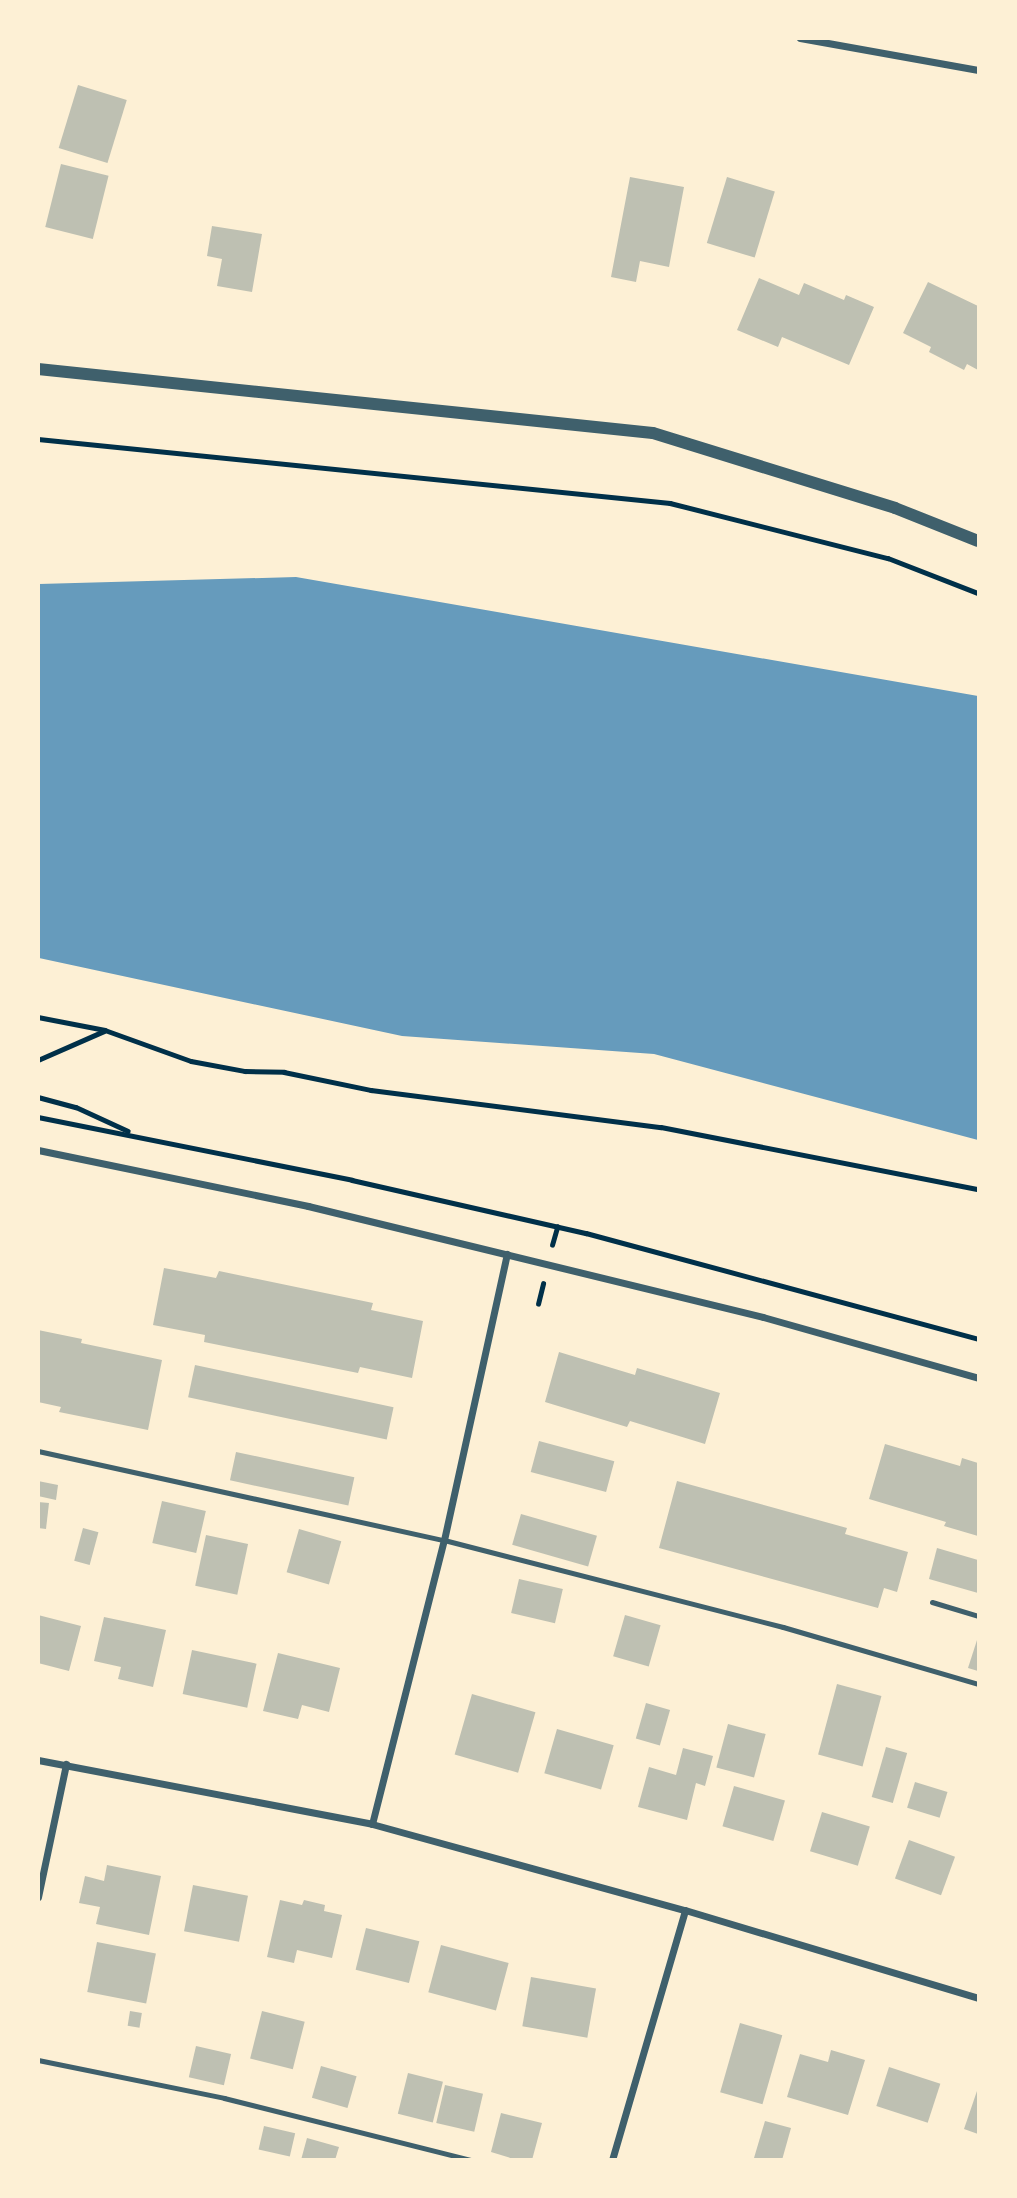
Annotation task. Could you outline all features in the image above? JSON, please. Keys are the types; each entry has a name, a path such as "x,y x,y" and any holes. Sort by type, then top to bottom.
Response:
{"street":[{"path":"800,38 978,70"},
{"path":"38,369 653,433 895,508 978,541"},
{"path":"38,1150 307,1206 507,1254 763,1317 978,1378"},
{"path":"372,1824 444,1540 507,1254"},
{"path":"38,1760 372,1824 685,1910 978,1998"},
{"path":"38,1897 66,1764"},
{"path":"612,2160 685,1910"}],"lane":[{"path":"38,1451 444,1540 783,1628 978,1684"},
{"path":"932,1602 978,1616"},
{"path":"38,2060 224,2098 470,2160"}],"path":[{"path":"38,439 670,503 888,558 978,593"},
{"path":"38,1017 105,1030 191,1061 245,1071 284,1072 372,1090 661,1127 978,1189"},
{"path":"38,1060 105,1030"},
{"path":"38,1097 76,1107 135,1134"},
{"path":"38,1116 135,1134 577,1231 868,1307 978,1339"}],"water":[{"path":"296,577 978,696 978,1140 654,1054 402,1036 39,958 39,584"}],"building":[{"path":"78,85 127,100 107,163 59,148"},
{"path":"61,164 109,176 93,239 45,227"},
{"path":"630,177 684,187 669,267 640,261 636,282 611,277"},
{"path":"727,177 775,192 755,258 707,243"},
{"path":"212,226 262,234 252,292 217,286 222,259 207,256"},
{"path":"759,278 799,295 804,283 844,300 846,295 874,307 849,365 782,337 778,347 737,330"},
{"path":"928,282 978,306 978,370 967,364 964,370 929,352 931,347 903,333"},
{"path":"164,1268 216,1278 219,1271 373,1303 371,1310 423,1321 412,1378 360,1367 358,1373 204,1342 205,1335 153,1325"},
{"path":"38,1330 82,1339 81,1343 162,1360 148,1430 59,1412 61,1407 38,1402"},
{"path":"559,1352 635,1375 637,1368 720,1393 705,1444 630,1421 627,1427 545,1402"},
{"path":"195,1365 394,1407 387,1439 188,1397"},
{"path":"539,1441 614,1461 606,1492 531,1472"},
{"path":"885,1444 960,1466 962,1458 978,1463 978,1536 944,1526 946,1522 869,1499"},
{"path":"236,1452 354,1477 348,1506 230,1480"},
{"path":"38,1481 58,1485 56,1500 38,1496"},
{"path":"677,1481 847,1528 845,1534 908,1552 897,1592 884,1588 878,1608 659,1548"},
{"path":"162,1501 206,1511 196,1553 152,1543"},
{"path":"38,1502 49,1503 46,1529 38,1528"},
{"path":"521,1514 597,1536 588,1567 512,1545"},
{"path":"83,1528 98,1532 90,1565 74,1561"},
{"path":"299,1529 341,1541 329,1584 287,1572"},
{"path":"206,1535 248,1544 237,1595 195,1586"},
{"path":"937,1548 978,1560 978,1593 929,1579"},
{"path":"519,1579 563,1589 555,1623 511,1613"},
{"path":"38,1615 81,1626 69,1671 38,1663"},
{"path":"625,1615 661,1625 649,1667 613,1656"},
{"path":"104,1617 166,1630 153,1687 118,1679 121,1667 94,1661"},
{"path":"978,1637 978,1671 968,1668"},
{"path":"192,1650 257,1664 247,1708 183,1694"},
{"path":"278,1653 340,1668 329,1712 302,1705 298,1719 263,1711"},
{"path":"837,1684 881,1696 863,1766 818,1755"},
{"path":"472,1694 535,1712 518,1773 455,1755"},
{"path":"646,1703 670,1710 660,1745 636,1739"},
{"path":"728,1724 766,1734 754,1778 716,1767"},
{"path":"557,1729 614,1745 601,1789 544,1773"},
{"path":"886,1747 907,1753 893,1803 872,1797"},
{"path":"683,1748 713,1756 705,1786 696,1783 687,1820 638,1807 649,1767 676,1775"},
{"path":"915,1782 948,1792 940,1818 907,1808"},
{"path":"734,1786 785,1801 773,1841 722,1826"},
{"path":"822,1812 870,1827 858,1866 810,1851"},
{"path":"909,1840 955,1857 941,1895 895,1879"},
{"path":"107,1865 161,1876 149,1935 96,1924 100,1907 79,1903 85,1876 104,1881"},
{"path":"193,1885 248,1896 239,1942 184,1931"},
{"path":"280,1900 302,1905 304,1900 325,1905 324,1911 342,1915 332,1958 297,1950 294,1963 267,1957"},
{"path":"366,1928 419,1941 409,1983 356,1970"},
{"path":"97,1942 156,1953 146,2004 87,1992"},
{"path":"441,1945 509,1963 496,2010 428,1992"},
{"path":"531,1977 596,1988 587,2038 522,2026"},
{"path":"130,2011 142,2013 140,2028 128,2026"},
{"path":"262,2011 305,2022 293,2069 250,2059"},
{"path":"740,2023 782,2035 762,2104 720,2092"},
{"path":"196,2046 231,2054 224,2085 189,2077"},
{"path":"831,2050 865,2060 848,2115 787,2097 800,2054 828,2062"},
{"path":"321,2066 357,2076 347,2108 312,2098"},
{"path":"889,2067 940,2084 928,2123 876,2106"},
{"path":"408,2073 443,2082 433,2122 398,2114"},
{"path":"445,2085 483,2094 474,2132 436,2123"},
{"path":"978,2088 978,2134 964,2129"},
{"path":"501,2113 542,2123 532,2160 517,2160 491,2152"},
{"path":"765,2121 791,2128 782,2160 754,2158"},
{"path":"264,2126 295,2133 290,2157 259,2149"},
{"path":"307,2138 339,2147 335,2160 301,2160"}]}
